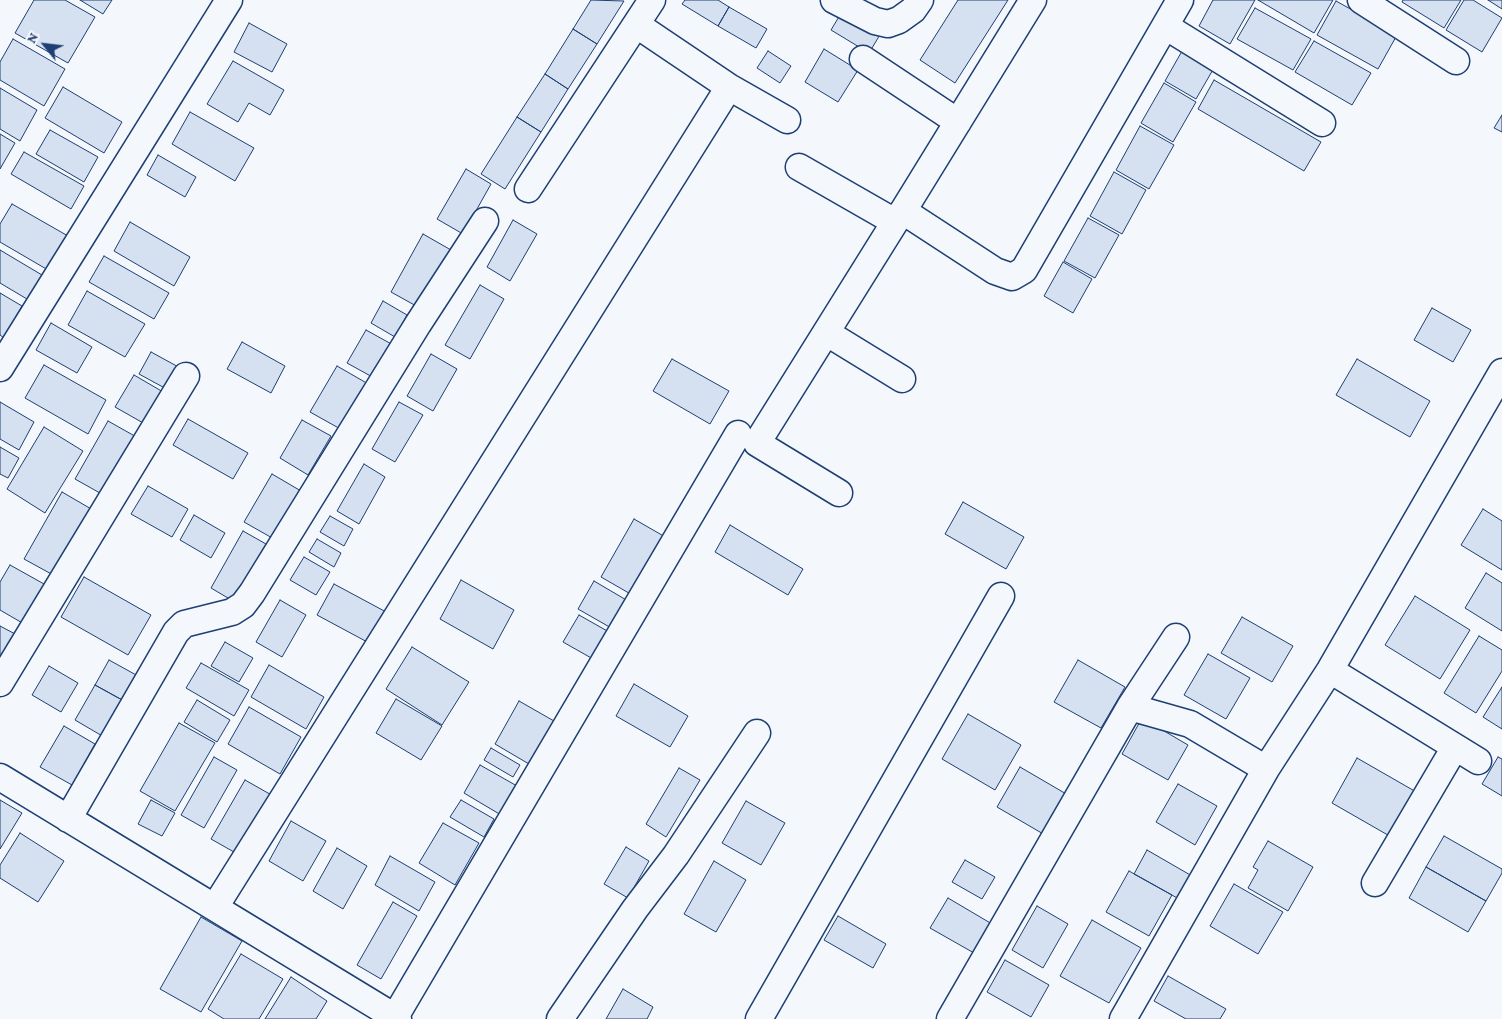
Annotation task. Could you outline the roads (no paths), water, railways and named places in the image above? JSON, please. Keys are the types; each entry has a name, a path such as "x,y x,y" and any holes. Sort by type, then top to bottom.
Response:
{"street":[{"path":"0,368 229,0"},
{"path":"528,189 652,0"},
{"path":"834,0 875,21 888,24 899,20 913,10 920,0"},
{"path":"838,493 756,443 827,333 1033,0"},
{"path":"799,167 899,216 995,271 1012,277 1024,270 1180,0"},
{"path":"1361,0 1456,61"},
{"path":"637,25 729,86 787,120"},
{"path":"1165,26 1322,123"},
{"path":"863,59 958,122"},
{"path":"215,907 729,86"},
{"path":"68,819 176,632 184,624 232,612 243,605 252,593 418,324 485,221"},
{"path":"827,333 902,379"},
{"path":"1123,1019 1266,769 1330,670 1502,372"},
{"path":"0,683 186,376"},
{"path":"0,777 396,1018 738,434"},
{"path":"759,1019 1001,596"},
{"path":"950,1019 1130,707 1176,636"},
{"path":"1330,670 1478,761"},
{"path":"1130,707 1190,724 1266,769"},
{"path":"560,1019 635,909 676,855 757,733"},
{"path":"1375,883 1455,747"}]}
